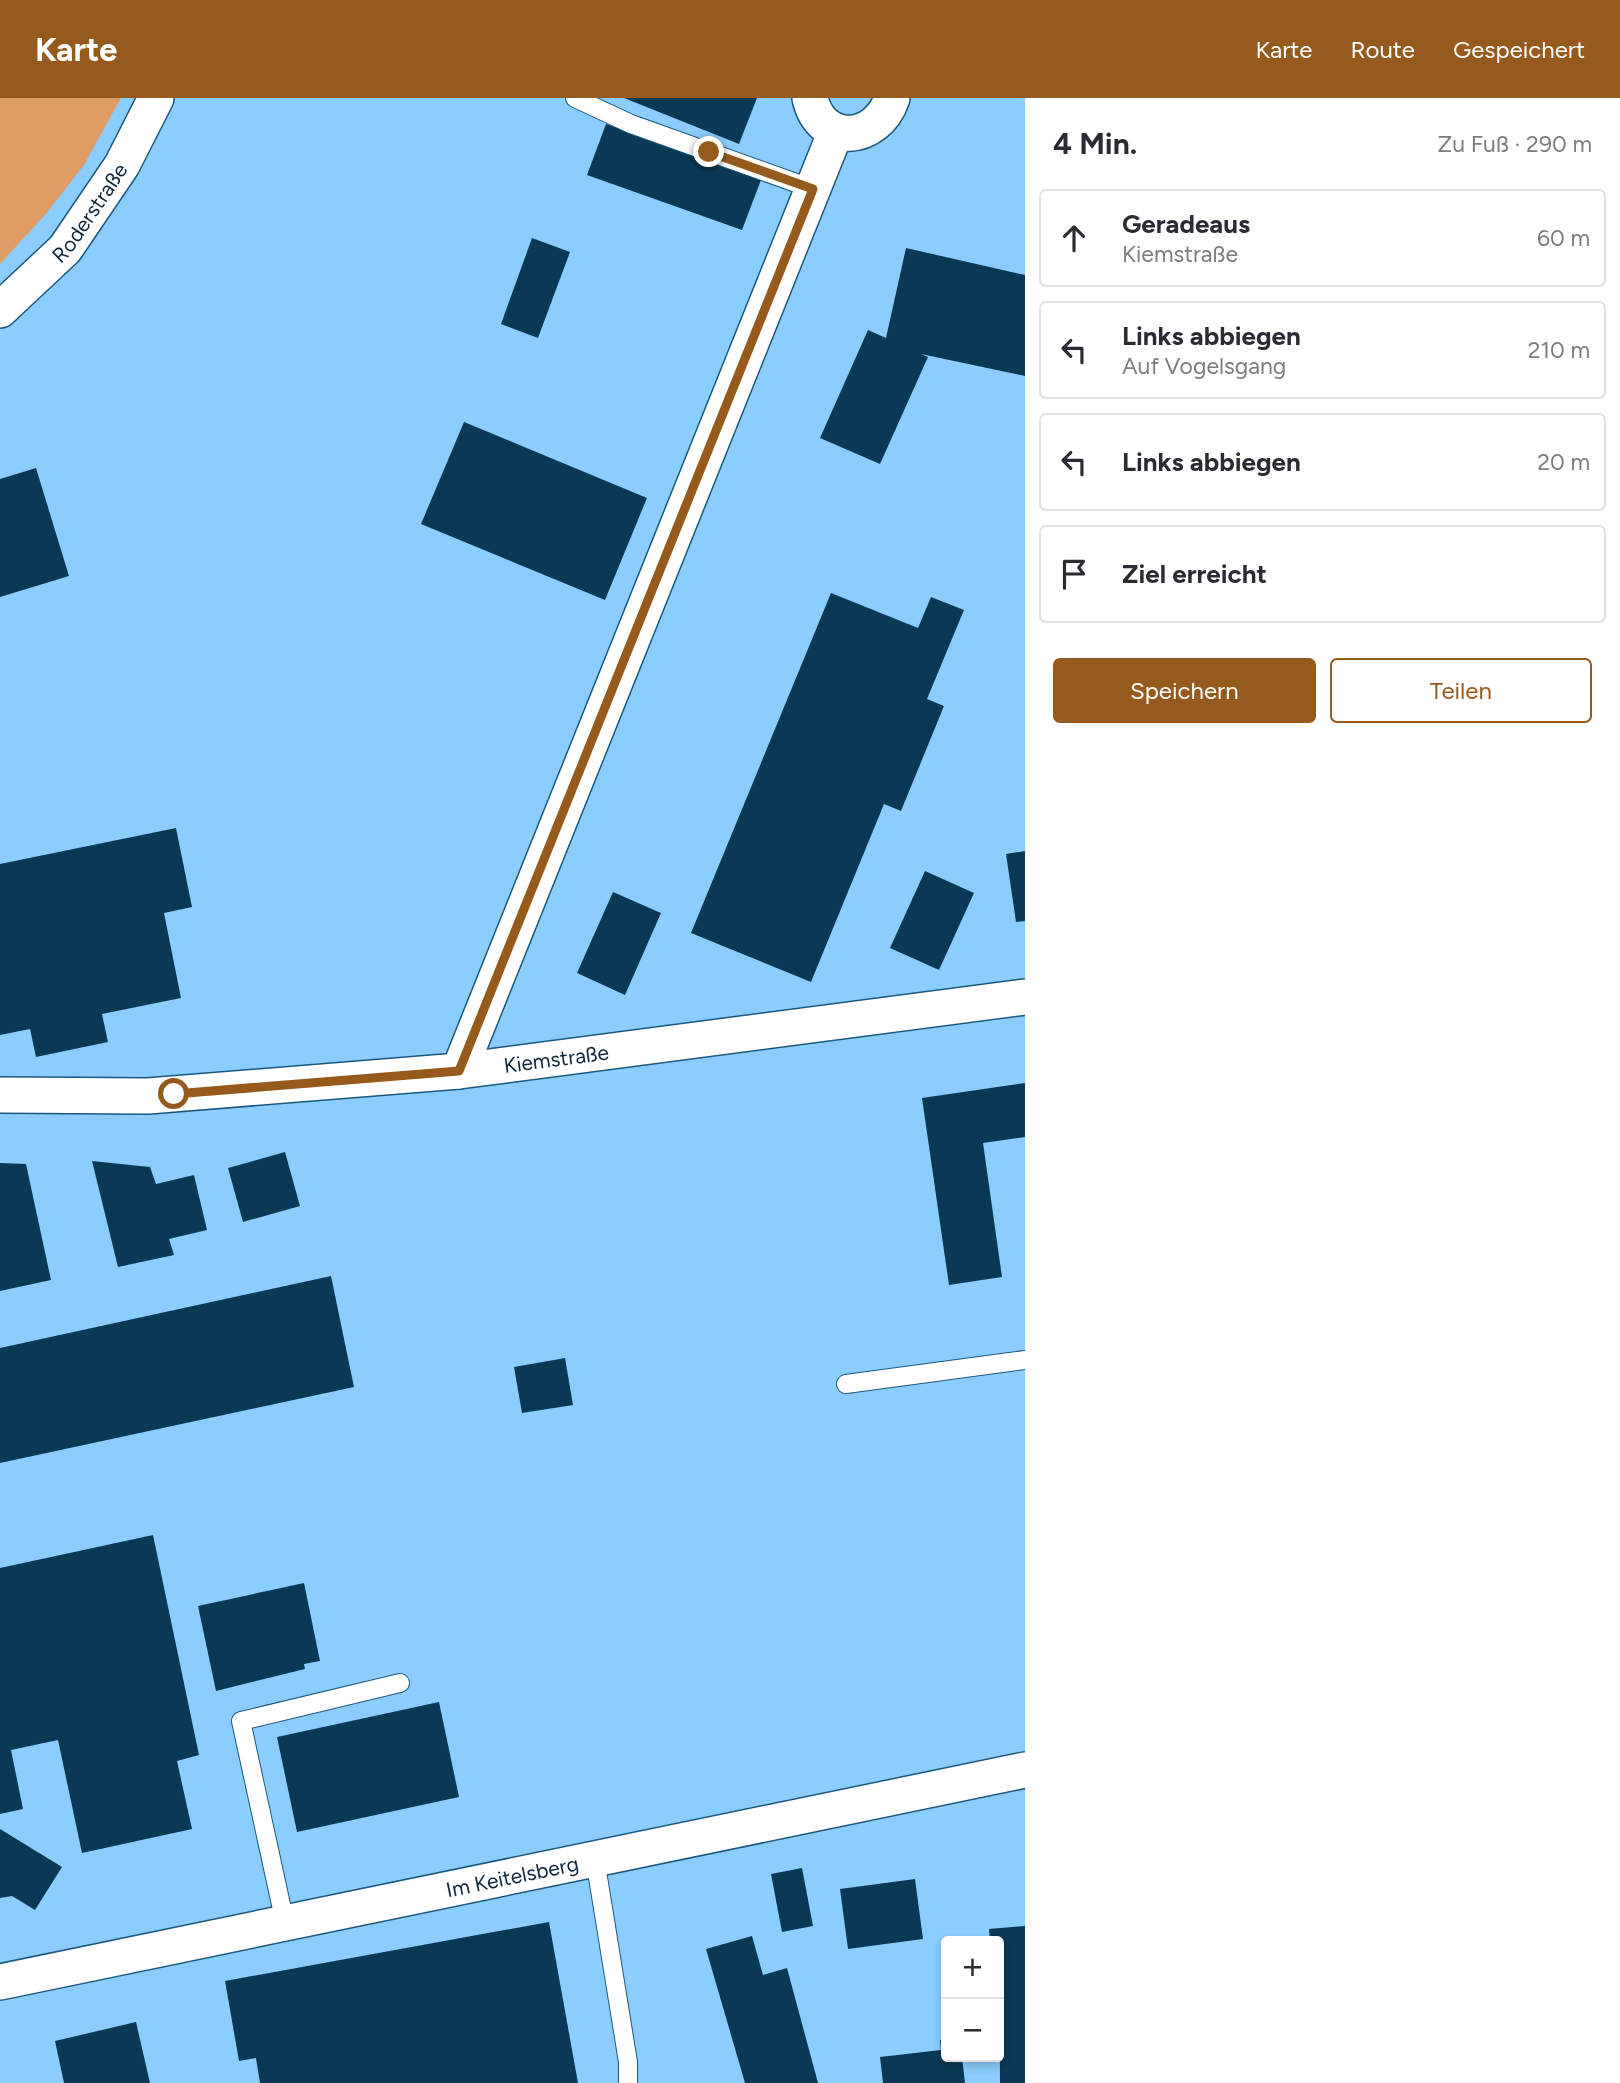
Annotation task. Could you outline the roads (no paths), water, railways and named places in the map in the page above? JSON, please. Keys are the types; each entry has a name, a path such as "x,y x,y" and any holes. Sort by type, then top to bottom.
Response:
{"street":[{"name":"Roderstraße","path":"0,310 65,249 122,165 156,98"},
{"path":"810,98 812,108 824,123 836,131 865,131 877,125 886,114 892,98"},
{"path":"459,1071 836,131"},
{"name":"Kiemstraße","path":"0,1095 148,1096 459,1071 1025,997"},
{"name":"Im Keitelsberg","path":"0,1982 1025,1770"}],"lane":[{"path":"575,98 631,124 813,189"},
{"path":"846,1384 1025,1360"},
{"path":"285,1923 241,1720 400,1683"},
{"path":"595,1858 628,2062 628,2083"}]}
